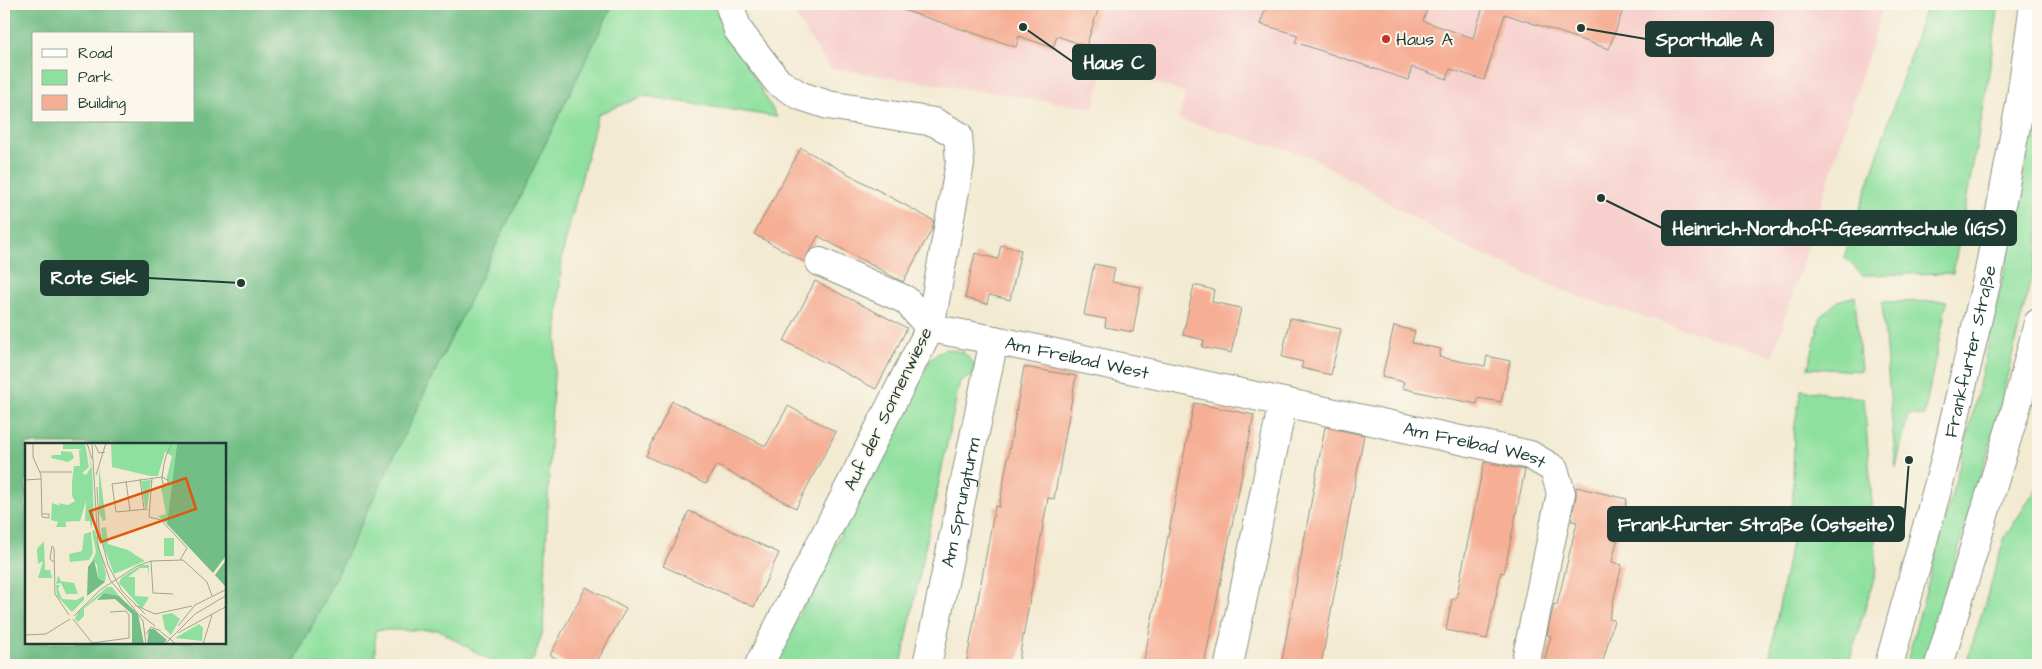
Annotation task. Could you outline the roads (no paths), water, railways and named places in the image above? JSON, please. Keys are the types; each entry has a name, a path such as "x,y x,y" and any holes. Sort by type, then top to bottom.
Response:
{"street":[{"name":"Auf der Sonnenwiese","path":"729,4 738,30 778,82 801,96 828,105 934,122 958,135 960,163 930,328 758,665"},
{"name":"Frankfurter Straße","path":"1889,665 1943,468 1989,271 2020,104 2034,4"},
{"path":"820,262 906,300 930,328"},
{"path":"1939,665 2017,404 2038,323"},
{"name":"Am Freibad West","path":"930,328 994,340 1530,455 1554,469 1561,493 1525,665"},
{"name":"Am Sprungturm","path":"927,665 994,340"},
{"path":"1228,665 1283,402"}],"place":[{"name":"Haus C","path":"1023,27"},
{"name":"Sporthalle A","path":"1581,28"},
{"name":"Haus A","path":"1386,39"},
{"name":"Heinrich-Nordhoff-Gesamtschule (IGS)","path":"1601,198"},
{"name":"Rote Siek","path":"241,283"},
{"name":"Frankfurter Straße (Ostseite)","path":"1909,460"}]}
